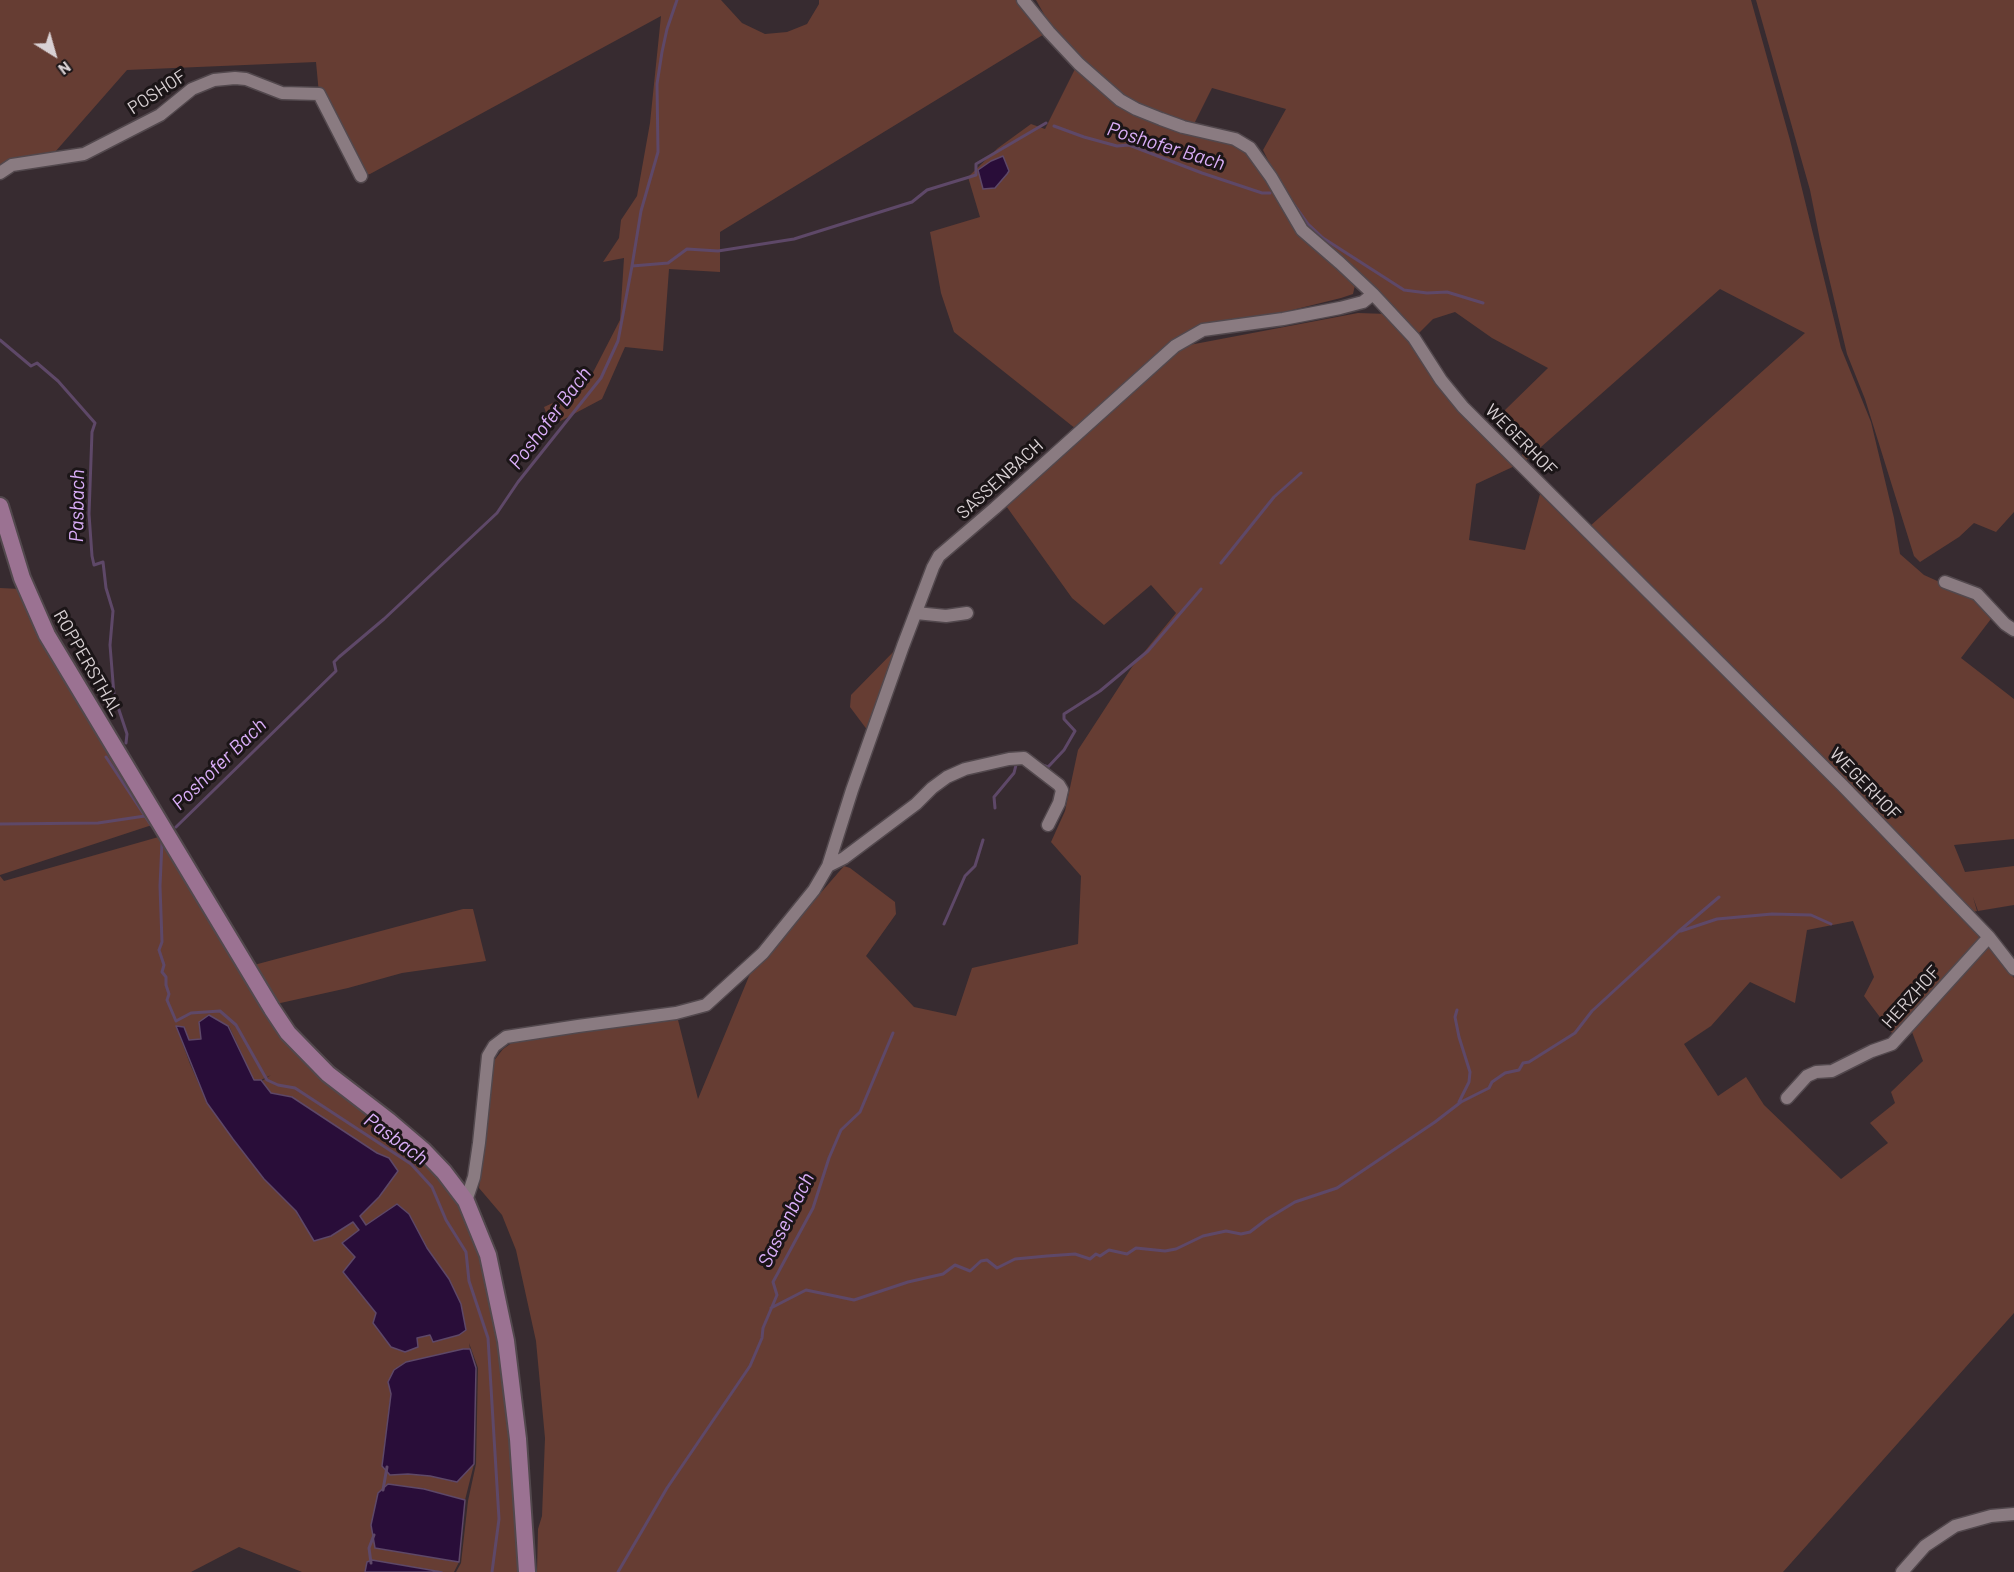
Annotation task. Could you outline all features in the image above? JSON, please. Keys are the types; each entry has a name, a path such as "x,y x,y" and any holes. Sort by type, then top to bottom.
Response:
{"main road":[{"name":"ROPPERSTHAL","path":"0,506 22,578 46,635 288,1033 328,1074 423,1150 444,1172 466,1201 488,1255 506,1341 518,1439 527,1572"}],"street":[{"name":"WEGERHOF","path":"1023,0 1078,64 1120,100 1161,119 1244,143 1271,177 1302,230 1341,262 1414,338 1441,380 1462,407 1843,786 1989,937 2014,969"},
{"name":"POSHOF","path":"0,172 12,165 84,154 160,115 192,89 214,80 235,78 246,79 282,93 319,94 362,176"},
{"name":"SASSENBACH","path":"466,1201 474,1177 488,1056 494,1046 506,1037 676,1013 706,1005 763,952 814,890 828,867 852,790 939,556 1175,346 1203,330 1340,308 1363,302 1373,294"},
{"path":"1945,582 1977,594 2005,624 2014,630"},
{"path":"916,613 946,616 967,613"},
{"name":"SASSENBACH","path":"828,867 844,858 910,809 947,777 965,769 1009,759 1024,758 1059,785 1062,790 1059,803 1048,825"},
{"name":"HERZHOF","path":"1787,1098 1807,1076 1816,1072 1832,1071 1892,1044 1989,937"},
{"path":"1902,1572 1925,1546 1954,1526 1990,1516 2014,1514"}],"shaded area":[{"path":"0,0 721,0 742,23 765,34 787,32 807,24 819,0 1017,0 1046,33 720,232 720,272 669,269 663,351 625,347 602,399 551,426 544,407 585,388 620,320 624,258 603,262 619,238 621,220 637,196 650,123 661,16 370,174 361,176 319,94 316,62 127,70 48,160 0,173"},
{"path":"1036,0 1751,0 1790,140 1841,348 1871,422 1894,518 1900,554 1924,575 1975,598 1994,615 1961,658 2014,699 2014,839 1954,845 1965,872 2014,866 2014,905 1978,911 1973,897 1977,911 1970,913 1589,527 1805,333 1720,289 1524,462 1521,459 1525,442 1504,411 1548,368 1492,338 1455,312 1433,319 1414,338 1401,315 1313,234 1287,199 1263,150 1286,109 1212,88 1193,126 1134,103 1102,81 1053,30"},
{"path":"1756,0 2014,0 2014,512 1996,532 1974,523 1959,537 1920,562 1914,556 1865,399 1847,354 1810,190"},
{"path":"1076,67 1104,92 1232,141 1249,153 1294,225 1356,281 1353,294 1341,298 1272,315 1212,324 1076,429 954,332 941,293 930,232 980,217 968,177 998,148 1031,124 1045,129"},
{"path":"1003,156 1009,171 995,188 983,189 978,170"},
{"path":"1358,313 1388,314 1414,338 1441,380 1519,464 1476,484 1469,540 1525,550 1540,494 1827,776 1978,934 2014,978 2014,1313 1783,1572 537,1572 545,1438 536,1341 516,1250 502,1215 479,1188 493,1062 503,1049 513,1042 678,1020 698,1099 752,969 844,866 850,868 895,902 896,914 866,956 914,1007 956,1016 972,968 1078,944 1081,876 1051,842 1065,811 1078,750 1132,667 1176,613 1151,585 1104,625 1072,598 1004,503 1080,434 1184,346","holes":["1853,921 1874,977 1864,996 1898,1041 1912,1032 1923,1061 1891,1092 1895,1103 1870,1123 1888,1143 1841,1179 1764,1105 1746,1077 1718,1096 1684,1044 1711,1026 1750,982 1795,1003 1807,930"]},
{"path":"0,588 20,589 39,638 155,824 0,875"},
{"path":"900,645 868,731 850,707 851,695"},
{"path":"162,836 267,1012 438,1175 459,1206 481,1258 503,1344 520,1572 456,1572 461,1563 468,1501 476,1464 478,1368 469,1343 470,1349 406,1362 394,1370 388,1382 391,1393 382,1465 390,1475 430,1476 456,1482 474,1464 465,1500 424,1489 388,1484 378,1494 375,1548 459,1562 454,1572 372,1560 367,1562 365,1572 302,1572 239,1547 191,1572 0,1572 0,876 4,881","holes":["176,1026 184,1027 189,1040 201,1039 229,1026 254,1080 261,1080 271,1075 262,1081 271,1093 292,1097 377,1153 389,1158 385,1188 360,1215 366,1226 397,1204 409,1214 427,1248 449,1279 461,1304 432,1341 430,1335 416,1338 376,1313 343,1272 355,1257 343,1243 359,1230 353,1221 332,1236 299,1218 296,1211 264,1179 207,1103"]},
{"path":"463,909 473,909 486,961 402,973 276,1004 254,965"},
{"path":"209,1015 228,1026 254,1080 261,1080 271,1093 292,1097 377,1153 389,1158 398,1171 379,1197 360,1216 366,1225 397,1204 409,1214 427,1248 449,1279 461,1304 466,1330 459,1335 433,1342 430,1335 417,1338 418,1347 405,1352 391,1347 373,1323 376,1313 343,1272 355,1257 342,1243 359,1230 353,1222 331,1236 314,1241 296,1211 264,1179 207,1103 176,1026 184,1027 189,1040 201,1039 199,1022"},
{"path":"470,1349 476,1368 474,1464 457,1482 430,1476 390,1475 382,1466 391,1394 388,1382 394,1370 406,1362"},
{"path":"388,1484 424,1489 465,1500 459,1562 375,1548 371,1525 378,1493"},
{"path":"372,1560 442,1572 365,1572 367,1562"}],"waterway":[{"path":"632,266 641,211 658,152 657,84 667,29 677,0"},
{"name":"Poshofer Bach","path":"176,827 336,671 334,662 339,657 384,619 497,513 518,482 601,378 618,341 632,266 668,263 687,249 718,251 794,239 912,202 927,190 976,175 976,164 1046,123"},
{"name":"Poshofer Bach","path":"1054,126 1117,146 1129,145 1202,173 1262,193 1270,193"},
{"name":"Poshofer Bach","path":"1288,196 1308,224 1323,238 1404,290 1427,293 1447,292 1483,303"},
{"name":"Pasbach","path":"0,340 31,366 37,363 58,381 95,423 92,432 89,514 92,556 94,565 103,562 106,588 113,611 110,645 114,695 127,734 126,743"},
{"path":"1221,563 1274,497 1301,473"},
{"name":"Sassenbach","path":"1040,764 1048,767 1064,750 1075,731 1064,719 1064,714 1100,691 1148,651 1201,589"},
{"name":"Pasbach","path":"106,757 151,825"},
{"name":"Sassenbach","path":"995,808 994,797 1014,773 1016,765"},
{"path":"0,824 98,823 145,816"},
{"name":"Sassenbach","path":"944,924 965,876 975,866 983,840"},
{"name":"Pasbach","path":"162,842 160,886 162,942 159,950 164,965 162,972 166,977 169,994 167,1000 176,1021 191,1013 220,1011 236,1025 267,1080 295,1088 411,1164 432,1187 446,1220 466,1252 469,1281 488,1338 499,1519 492,1572"},
{"path":"771,1308 806,1290 854,1300 908,1282 943,1274 955,1265 970,1271 981,1261 987,1260 997,1268 1015,1259 1075,1254 1090,1259 1096,1254 1100,1256 1109,1250 1127,1254 1136,1248 1165,1251 1176,1249 1203,1236 1226,1231 1241,1234 1250,1232 1295,1202 1337,1188 1461,1102 1489,1088 1492,1082 1505,1073 1519,1070 1523,1063 1529,1062 1575,1033 1592,1011 1719,897"},
{"path":"1681,931 1717,919 1772,914 1811,915 1831,924"},
{"path":"1457,1010 1455,1017 1459,1037 1470,1072 1469,1082 1459,1102"},
{"name":"Sassenbach","path":"618,1572 667,1488 750,1366 777,1295 773,1282 813,1208 829,1158 841,1130 860,1112 893,1033"},
{"path":"383,1490 387,1467"},
{"path":"371,1563 369,1548 374,1535"}]}
